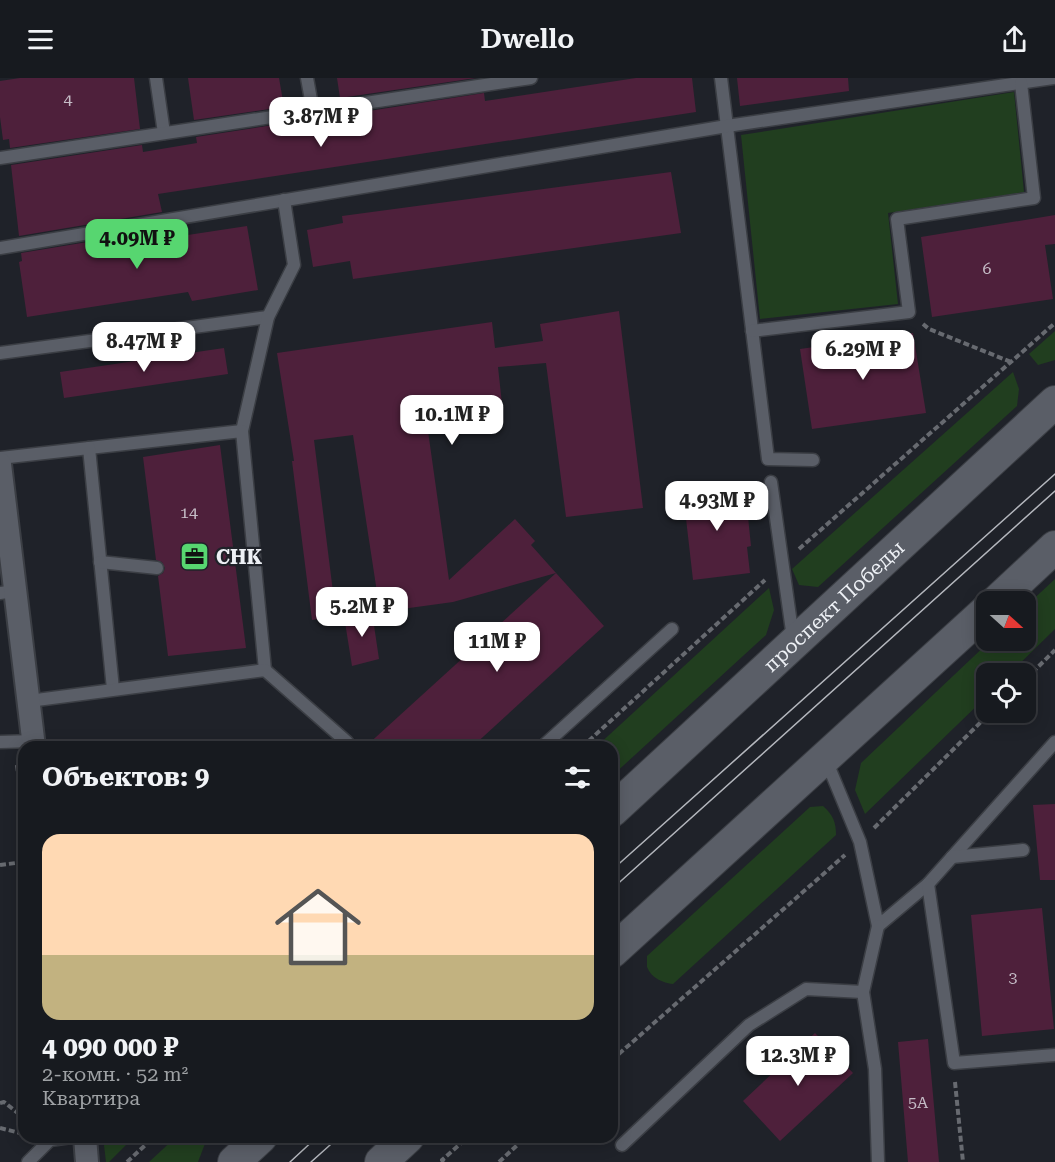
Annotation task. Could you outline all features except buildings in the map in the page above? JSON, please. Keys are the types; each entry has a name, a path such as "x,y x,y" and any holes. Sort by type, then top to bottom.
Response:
{"main road":[{"name":"проспект Победы","path":"618,805 1055,402"},
{"path":"1008,591 1055,547"},
{"path":"618,947 976,619"},
{"path":"234,1162 255,1143"},
{"path":"381,1162 402,1143"}],"street":[{"path":"0,464 8,592 29,701 34,741"},
{"path":"85,1143 87,1162"}],"lane":[{"path":"156,78 164,133"},
{"path":"307,78 313,111"},
{"path":"0,158 531,78"},
{"path":"721,78 768,459 813,460"},
{"path":"0,248 727,126 1053,78"},
{"path":"752,331 909,312 897,219 1034,198 1021,83"},
{"path":"284,200 294,265 268,317 242,430 265,670 346,741"},
{"path":"0,353 268,317"},
{"path":"0,458 242,430"},
{"path":"89,448 113,689"},
{"path":"771,482 794,642"},
{"path":"100,562 156,568"},
{"path":"549,741 672,629"},
{"path":"29,701 265,670"},
{"path":"0,742 18,743"},
{"path":"878,926 928,884 1055,742"},
{"path":"825,759 860,842 878,926 863,992 875,1069 878,1162"},
{"path":"952,857 1023,850"},
{"path":"928,884 954,1063 1055,1055"},
{"path":"622,1145 749,1025 806,989 863,992"},
{"path":"28,1162 47,1143"}],"path":[{"path":"909,312 929,329 1011,362"},
{"path":"589,741 782,564 1055,323"},
{"path":"1036,668 1055,650"},
{"path":"618,1055 860,842 981,723"},
{"path":"0,865 18,863"},
{"path":"954,1063 963,1162"},
{"path":"0,1098 18,1114"},
{"path":"0,1128 18,1132"},
{"path":"127,1162 148,1143"},
{"path":"444,1162 442,1160 461,1143"},
{"path":"499,1162 520,1143"}],"green space":[{"path":"1014,92 1024,192 888,213 898,304 760,319 741,135"},
{"path":"1055,331 1055,360 1038,365 1029,354"},
{"path":"1013,372 1019,389 1017,406 818,587 799,585 792,569"},
{"path":"1055,579 1055,629 1036,648 1036,597"},
{"path":"769,588 774,610 766,635 618,771 618,741 603,741"},
{"path":"979,651 1032,651 1020,663 976,663 976,707 865,814 855,790 861,763"},
{"path":"823,806 833,819 836,835 673,984 661,981 651,974 647,967 647,956 810,807"},
{"path":"104,1143 128,1143 109,1162 106,1162"},
{"path":"170,1143 205,1143 198,1162 149,1162"}],"tram line":[{"path":"618,865 1055,474"},
{"path":"618,884 1055,491"},
{"path":"290,1162 311,1143"},
{"path":"311,1162 332,1143"}],"place":[{"name":"СНК","path":"195,557"}]}
